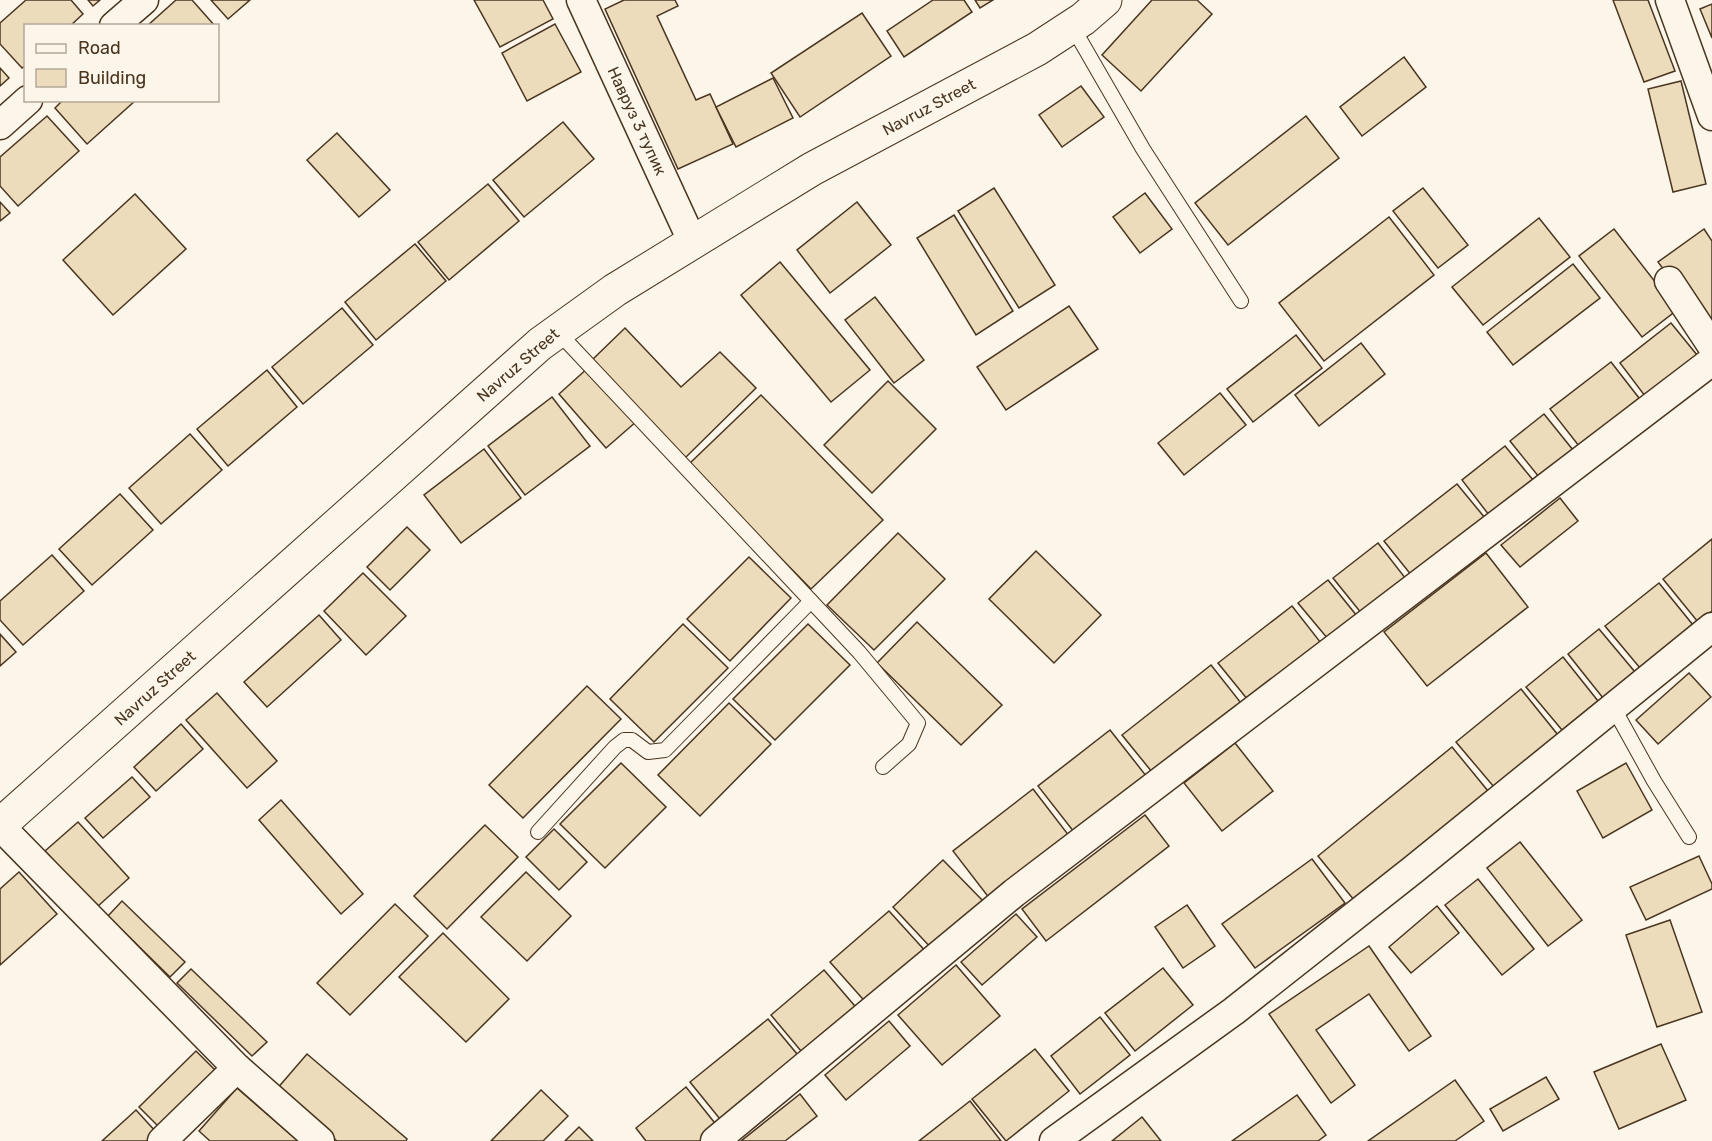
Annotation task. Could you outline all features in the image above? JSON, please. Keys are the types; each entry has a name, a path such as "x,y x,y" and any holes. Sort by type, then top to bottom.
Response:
{"street":[{"path":"116,24 144,0"},
{"name":"Навруз 3 тупик","path":"582,0 693,243"},
{"name":"Navruz Street","path":"0,826 557,331 615,290 812,169 1037,50 1105,0"},
{"path":"1670,0 1712,116"},
{"path":"0,125 26,102"},
{"path":"1669,281 1712,346"},
{"path":"715,1141 1014,893 1712,361"},
{"path":"1054,1141 1234,1011 1712,627"},
{"path":"0,826 237,1068 320,1141"},
{"path":"162,1141 237,1068"}],"lane":[{"path":"1072,26 1143,149 1241,301"},
{"path":"557,331 859,652 918,723 909,744 883,767"},
{"path":"538,832 624,740 632,741 648,752 665,750 811,601"},
{"path":"1613,707 1654,781 1689,837"}],"building":[{"path":"26,0 71,0 83,14 72,24 24,24 24,66 22,68 0,44 0,23"},
{"path":"88,0 100,0 93,6"},
{"path":"176,0 192,0 213,24 149,24"},
{"path":"211,0 250,0 228,19"},
{"path":"474,0 543,0 553,19 500,47"},
{"path":"624,0 675,0 678,6 657,16 696,100 710,94 733,144 678,169 605,9"},
{"path":"933,0 964,0 972,12 904,57 887,31"},
{"path":"975,0 993,0 980,8"},
{"path":"1152,0 1197,0 1212,14 1141,91 1102,55"},
{"path":"1613,0 1648,0 1675,71 1644,82"},
{"path":"1712,4 1712,38 1700,9"},
{"path":"862,13 891,56 800,117 771,73"},
{"path":"555,24 581,72 527,101 502,53"},
{"path":"1404,57 1426,87 1362,136 1340,107"},
{"path":"0,68 9,78 0,86"},
{"path":"773,78 793,118 736,147 716,107"},
{"path":"1681,81 1706,184 1673,192 1648,89"},
{"path":"1081,86 1104,117 1062,147 1039,115"},
{"path":"61,102 134,102 87,144 55,108"},
{"path":"47,116 79,151 18,206 0,186 0,157"},
{"path":"1306,116 1339,158 1228,245 1195,203"},
{"path":"563,122 594,159 524,217 493,180"},
{"path":"337,133 390,190 359,217 307,160"},
{"path":"488,184 519,221 449,280 418,242"},
{"path":"994,188 1055,285 1019,308 958,211"},
{"path":"1423,188 1468,245 1438,268 1393,211"},
{"path":"1145,193 1172,229 1140,253 1113,217"},
{"path":"135,194 186,249 113,315 63,260"},
{"path":"0,202 10,213 0,221"},
{"path":"857,202 891,245 830,293 797,250"},
{"path":"954,215 1013,311 976,335 917,238"},
{"path":"1389,217 1434,275 1324,361 1279,303"},
{"path":"1539,218 1570,257 1483,325 1452,287"},
{"path":"1614,229 1677,310 1642,337 1579,256"},
{"path":"1704,229 1712,241 1712,317 1703,323 1658,262"},
{"path":"415,244 446,281 376,340 345,302"},
{"path":"780,262 870,370 831,402 741,295"},
{"path":"1573,264 1600,298 1513,365 1487,332"},
{"path":"875,297 924,360 894,383 845,320"},
{"path":"1069,306 1098,349 1006,410 977,367"},
{"path":"342,308 373,345 303,404 272,367"},
{"path":"1671,323 1697,355 1645,396 1620,363"},
{"path":"625,328 681,387 720,352 756,388 685,458 591,361"},
{"path":"1296,335 1322,368 1253,422 1227,389"},
{"path":"1361,343 1385,374 1319,426 1295,395"},
{"path":"1611,362 1639,398 1579,446 1550,409"},
{"path":"589,367 637,421 606,448 559,394"},
{"path":"267,370 297,407 228,466 197,429"},
{"path":"888,381 936,429 872,493 824,445"},
{"path":"1220,393 1246,425 1184,475 1158,443"},
{"path":"761,395 883,520 811,589 689,464"},
{"path":"552,397 590,446 525,495 488,446"},
{"path":"1544,414 1573,450 1539,477 1510,441"},
{"path":"190,434 222,470 161,524 129,488"},
{"path":"1505,446 1533,480 1489,515 1462,480"},
{"path":"484,449 521,498 461,543 424,495"},
{"path":"1457,484 1485,518 1412,576 1384,541"},
{"path":"120,494 153,530 92,585 59,549"},
{"path":"1560,498 1578,521 1520,567 1501,545"},
{"path":"407,527 430,550 390,590 367,567"},
{"path":"898,533 945,579 874,650 827,605"},
{"path":"1712,539 1712,611 1698,622 1663,579"},
{"path":"1378,543 1406,579 1362,614 1333,578"},
{"path":"1036,551 1101,615 1054,663 989,599"},
{"path":"1486,553 1528,607 1427,686 1384,632"},
{"path":"52,555 84,591 23,645 0,620 0,601"},
{"path":"749,557 791,598 730,661 687,619"},
{"path":"363,573 406,616 366,655 324,611"},
{"path":"1328,580 1357,616 1328,639 1298,603"},
{"path":"1659,583 1693,625 1640,668 1605,626"},
{"path":"1292,606 1321,643 1248,700 1218,663"},
{"path":"319,615 341,640 267,707 244,682"},
{"path":"917,622 1002,705 961,745 877,663"},
{"path":"683,624 728,668 654,742 610,699"},
{"path":"808,624 850,665 775,740 733,699"},
{"path":"1599,629 1635,672 1603,698 1568,654"},
{"path":"0,634 16,652 0,666"},
{"path":"1563,657 1598,701 1562,730 1526,687"},
{"path":"1211,665 1241,703 1152,772 1122,735"},
{"path":"1689,673 1711,697 1658,744 1636,720"},
{"path":"587,686 621,719 523,818 489,785"},
{"path":"1521,689 1558,735 1494,787 1456,742"},
{"path":"217,693 277,761 247,788 186,720"},
{"path":"729,703 771,744 700,816 658,775"},
{"path":"181,724 203,749 156,791 134,767"},
{"path":"1110,730 1147,777 1074,832 1038,786"},
{"path":"1235,743 1273,791 1222,831 1184,783"},
{"path":"1452,747 1488,791 1354,900 1318,856"},
{"path":"621,763 666,807 605,868 560,824"},
{"path":"1626,763 1652,810 1603,838 1577,791"},
{"path":"132,777 150,797 103,838 85,818"},
{"path":"1033,789 1070,837 990,899 953,851"},
{"path":"281,800 363,894 341,914 259,820"},
{"path":"1145,815 1169,846 1046,941 1022,909"},
{"path":"78,822 129,878 97,907 45,851"},
{"path":"485,825 518,857 447,929 414,896"},
{"path":"554,829 587,862 559,890 526,857"},
{"path":"1520,842 1582,920 1548,946 1487,868"},
{"path":"1699,856 1712,884 1712,889 1646,920 1630,887"},
{"path":"1312,859 1345,903 1255,968 1222,924"},
{"path":"943,860 984,902 933,950 893,907"},
{"path":"19,872 57,914 0,965 0,889"},
{"path":"526,872 571,916 527,961 481,917"},
{"path":"1478,879 1534,949 1502,975 1445,905"},
{"path":"122,901 185,962 170,977 108,916"},
{"path":"395,904 428,936 350,1015 317,983"},
{"path":"1187,905 1215,946 1183,968 1155,927"},
{"path":"1437,906 1459,933 1411,973 1389,947"},
{"path":"889,911 928,954 869,1006 830,962"},
{"path":"1016,914 1037,937 982,985 961,962"},
{"path":"1670,920 1702,1012 1657,1027 1626,935"},
{"path":"443,933 509,999 466,1042 399,977"},
{"path":"1369,946 1431,1036 1409,1051 1369,994 1316,1030 1355,1085 1331,1103 1269,1014"},
{"path":"956,965 1000,1016 942,1065 898,1015"},
{"path":"1163,968 1193,1005 1135,1051 1105,1013"},
{"path":"191,969 267,1042 252,1056 177,983"},
{"path":"824,970 860,1012 806,1057 771,1015"},
{"path":"1100,1017 1130,1055 1080,1094 1051,1056"},
{"path":"768,1019 802,1060 724,1124 690,1082"},
{"path":"889,1021 910,1046 846,1100 825,1075"},
{"path":"1661,1044 1686,1100 1619,1129 1594,1072"},
{"path":"1035,1049 1069,1091 1006,1141 972,1099"},
{"path":"196,1051 218,1073 162,1130 139,1107"},
{"path":"307,1054 407,1139 406,1141 337,1141 276,1090"},
{"path":"1546,1077 1559,1099 1503,1131 1490,1109"},
{"path":"1455,1080 1484,1121 1455,1141 1368,1141"},
{"path":"686,1087 718,1127 701,1141 646,1141 636,1128"},
{"path":"237,1088 298,1141 210,1141 199,1131"},
{"path":"541,1090 568,1116 543,1141 491,1141"},
{"path":"800,1094 817,1116 785,1141 741,1141"},
{"path":"1297,1095 1326,1135 1318,1141 1232,1141"},
{"path":"970,1101 1001,1141 919,1141"},
{"path":"136,1110 157,1133 149,1141 102,1141"},
{"path":"1142,1117 1161,1141 1112,1141"},
{"path":"579,1127 593,1141 565,1141"}]}
